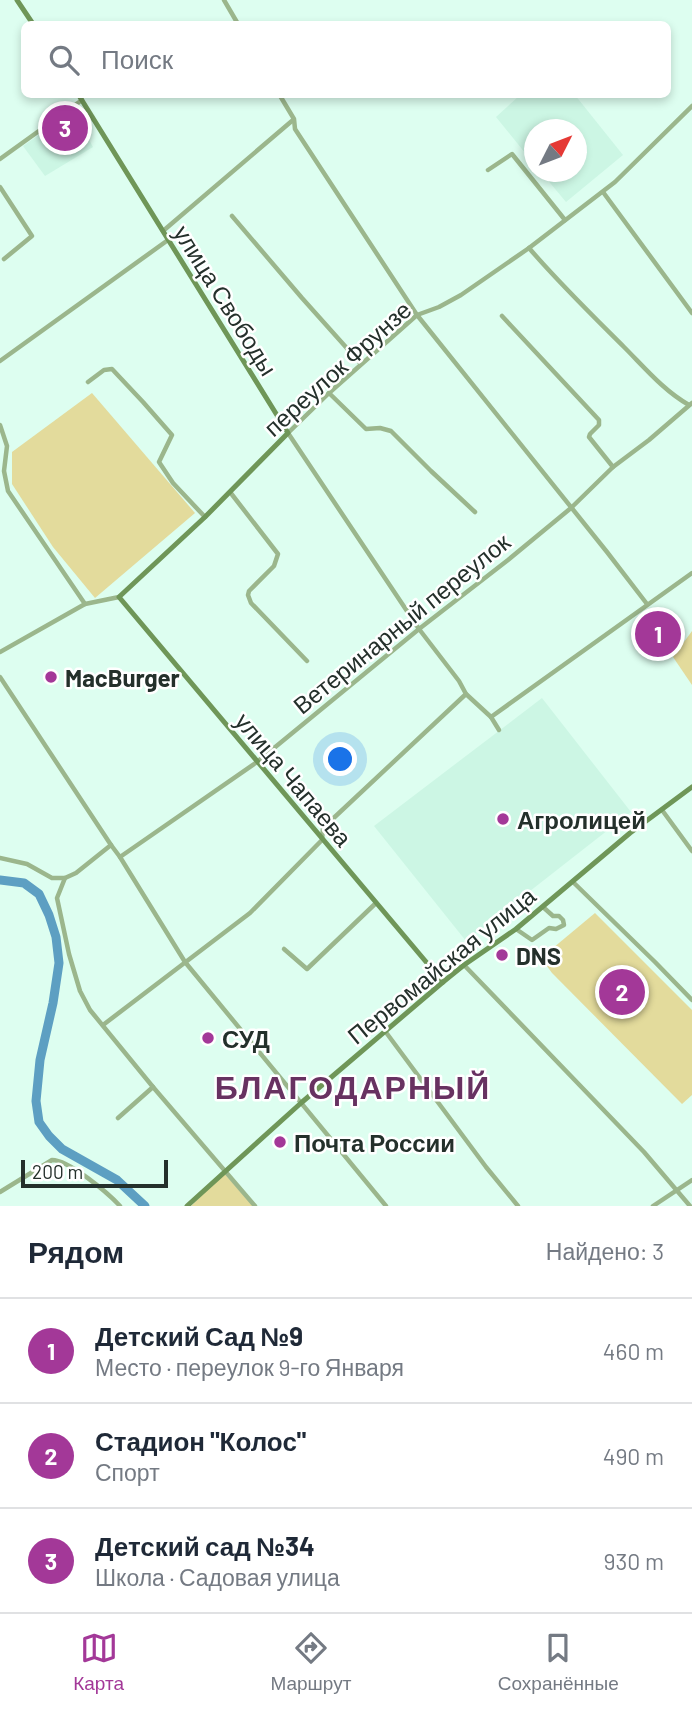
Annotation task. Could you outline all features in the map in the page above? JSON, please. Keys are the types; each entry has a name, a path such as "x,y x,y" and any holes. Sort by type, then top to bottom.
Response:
{"main road":[{"path":"17,0 31,21"},
{"name":"улица Свободы","path":"81,98 288,433"},
{"name":"переулок Фрунзе","path":"119,597 205,517 288,433"},
{"name":"улица Чапаева","path":"119,597 443,982"},
{"name":"Первомайская улица","path":"187,1206 301,1103 443,982 516,929 630,833 692,787"}],"street":[{"path":"224,0 236,21"},
{"path":"0,159 79,98"},
{"path":"281,98 294,119 295,129 417,315 647,604"},
{"name":"переулок Фрунзе","path":"288,433 417,315 461,295 603,192 692,106"},
{"path":"163,231 294,119"},
{"path":"488,170 512,154 565,220"},
{"path":"0,187 32,236 4,259"},
{"path":"603,192 692,313"},
{"path":"232,216 361,364"},
{"path":"0,361 168,240"},
{"path":"528,248 651,375 672,393 691,404"},
{"path":"502,316 599,420 599,425 589,438 613,467"},
{"path":"88,382 104,370 112,369 151,410 172,435 159,463 173,483 205,517"},
{"path":"329,393 366,429 380,428 391,431 475,512"},
{"name":"Ветеринарный переулок","path":"120,857 257,762 508,560 571,508 613,467 691,404"},
{"path":"0,425 6,446 4,471 8,491 85,604"},
{"name":"улица Свободы","path":"288,433 419,629 466,694 491,717"},
{"path":"230,492 278,554 274,566 249,591 251,603 307,661"},
{"path":"499,730 491,717 692,573"},
{"path":"0,652 85,604 119,597"},
{"path":"0,677 120,857 185,962 386,1206"},
{"path":"103,1025 250,913 322,839 323,828 466,694"},
{"path":"662,810 692,851"},
{"path":"0,858 27,864 52,878 65,878 76,873 111,845"},
{"path":"65,878 57,898 69,954 87,1005 255,1206"},
{"path":"573,882 692,1000"},
{"path":"284,949 307,969 376,903"},
{"path":"516,929 532,940 550,928 564,925 559,916 553,916 543,907"},
{"path":"464,965 644,1152 690,1206"},
{"path":"385,1031 518,1206"},
{"path":"118,1118 153,1087"},
{"path":"0,1192 52,1160 60,1160 120,1206"},
{"path":"653,1206 692,1180"}],"shaded area":[{"path":"517,98 577,98 623,155 566,202 549,182 587,182 587,119 524,119 524,152 496,117"},
{"path":"73,111 93,147 45,176 23,146"},
{"path":"92,393 195,513 95,598 53,547 12,484 12,452"},
{"path":"692,631 692,685 673,657"},
{"name":"Агролицей","path":"542,698 631,812 466,941 374,826"},
{"path":"595,913 692,1010 692,1095 682,1104 552,973 541,958"},
{"path":"224,1173 253,1206 191,1206"}],"waterway":[{"path":"0,880 24,883 39,894 56,937 59,963 40,1060 36,1101 39,1122 62,1149 117,1180 145,1206"}],"place":[{"name":"Детский сад №34","path":"65,128"},
{"name":"Детский Сад №9","path":"658,634"},
{"name":"MacBurger","path":"51,677"},
{"name":"Агролицей","path":"503,819"},
{"name":"DNS","path":"502,955"},
{"name":"Стадион \"Колос\"","path":"622,992"},
{"name":"СУД","path":"208,1038"},
{"name":"Почта России","path":"280,1142"}],"district":[{"name":"БЛАГОДАРНЫЙ","path":"353,1086"}]}
